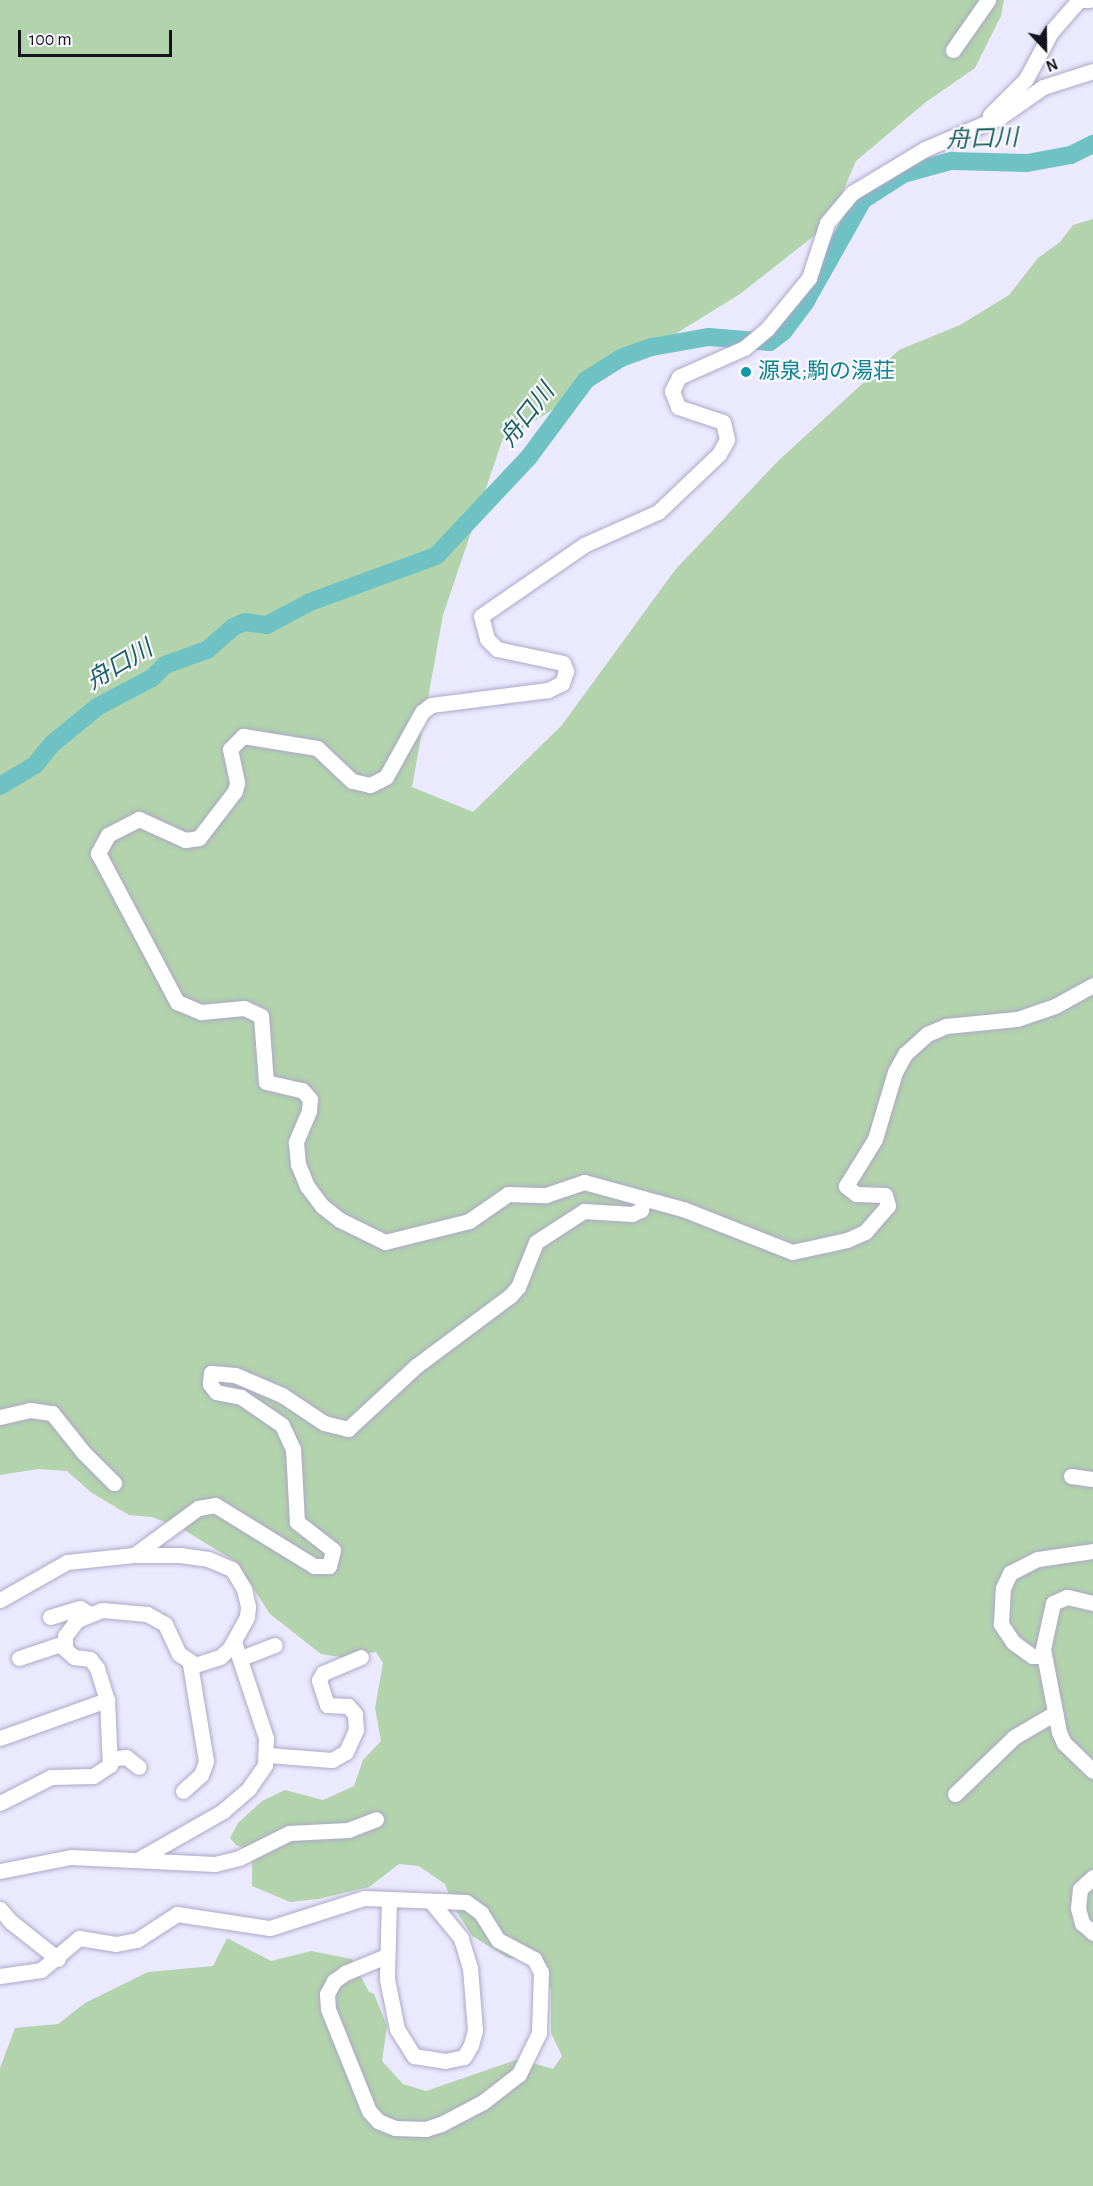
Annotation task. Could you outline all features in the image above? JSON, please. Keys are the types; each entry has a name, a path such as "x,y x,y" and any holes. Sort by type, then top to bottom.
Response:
{"street":[{"path":"953,50 988,0"},
{"path":"985,123 1026,80 1051,32 1083,0 1089,0"},
{"path":"1093,71 1043,87 1000,117 925,149 852,193 827,223 809,278 767,328 744,348 679,377 672,391 678,406 723,422 727,440 719,454 658,512 584,545 484,612 481,625 492,645 507,653 563,663 566,671 562,683 548,690 431,705 419,717 386,777 370,785 352,781 317,748 243,736 230,749 237,783 235,791 199,838 185,840 139,819 108,836 98,852 110,880 177,1002 201,1012 244,1008 261,1016 266,1082 302,1090 310,1099 309,1112 296,1142 298,1164 307,1186 322,1206 351,1227 377,1240 396,1241 469,1221 508,1194 546,1195 584,1182 683,1209 792,1252 827,1246 865,1232 883,1215 888,1196 849,1192 846,1181 874,1138 895,1072 905,1054 927,1034 946,1026 1017,1018 1055,1006 1093,985"},
{"path":"134,1555 198,1508 215,1505 314,1566 329,1566 333,1550 297,1522 293,1449 282,1425 251,1402 216,1392 210,1384 211,1373 235,1375 282,1395 324,1423 348,1429 424,1359 510,1296 518,1287 536,1242 584,1211 638,1212 644,1205 643,1199"},
{"path":"0,1417 30,1410 52,1413 89,1460 114,1483"},
{"path":"1071,1476 1093,1479"},
{"path":"1044,1656 1032,1656 1012,1642 1001,1624 1003,1588 1010,1573 1038,1559 1093,1551"},
{"path":"0,1600 67,1562 134,1555 189,1556 232,1569 244,1589 248,1607 234,1642 220,1658 190,1664"},
{"path":"1093,1603 1067,1597 1053,1603 1044,1636 1044,1656 1055,1713 1064,1743 1093,1771"},
{"path":"50,1617 80,1608 88,1613"},
{"path":"64,1643 70,1626 88,1613 102,1610 147,1614 165,1624 180,1654 190,1664 206,1761 201,1775 183,1791"},
{"path":"139,1859 197,1829 237,1800 261,1774 268,1755 266,1738 234,1642"},
{"path":"19,1658 64,1643"},
{"path":"0,1803 61,1774 100,1775 111,1759 107,1700 94,1662 74,1657 64,1643"},
{"path":"241,1658 275,1645"},
{"path":"268,1755 332,1760 346,1752 356,1730 355,1714 348,1706 327,1705 319,1680 322,1673 361,1657"},
{"path":"0,1738 107,1700"},
{"path":"955,1794 1006,1743 1055,1713"},
{"path":"111,1759 126,1757 139,1767"},
{"path":"0,1871 63,1857 215,1864 239,1858 289,1833 348,1830 376,1819"},
{"path":"1093,1877 1080,1888 1078,1908 1082,1923 1093,1933"},
{"path":"0,1976 41,1970 58,1959 79,1938 127,1943 177,1914 252,1929 270,1928 354,1900 432,1903 455,1901 474,1906 498,1940 526,1953 538,1965 542,1980 539,2032 519,2074 483,2102 441,2124 426,2129 395,2128 378,2121 369,2111 332,2018 327,1994 334,1980 386,1956"},
{"path":"389,1900 386,1956 394,2020 409,2051 432,2060 464,2057 475,2030 469,1958 455,1929 432,1903"},
{"path":"0,1910 58,1959"}],"green space":[{"path":"0,0 1004,0 1001,16 975,68 926,102 856,161 829,224 740,294 502,441 443,615 412,787 473,812 562,725 675,570 778,461 899,350 960,325 1009,295 1038,258 1060,242 1073,225 1093,219 1093,2186 0,2186 0,2068 15,2028 58,2024 85,2003 148,1972 213,1966 227,1938 271,1961 311,1951 352,1959 369,1992 374,1994 387,2026 382,2061 403,2084 426,2091 519,2059 553,2069 562,2056 551,2033 551,1990 542,1962 508,1958 472,1936 454,1907 445,1884 419,1866 399,1864 369,1887 318,1899 290,1902 252,1886 252,1858 248,1849 236,1845 230,1838 238,1823 262,1801 285,1790 323,1800 354,1786 363,1760 381,1741 375,1708 383,1663 376,1652 340,1657 321,1654 270,1614 236,1562 181,1528 152,1517 129,1515 92,1493 67,1471 38,1469 0,1475"}],"waterway":[{"name":"舟口川","path":"0,786 35,765 52,744 97,707 152,678 165,665 207,650 233,627 245,622 267,625 310,602 436,556 529,457 586,380 621,358 652,347 709,337 770,342 783,332 806,301 863,200 903,174 951,161 1027,163 1071,155 1093,144"}],"place":[{"name":"源泉;駒の湯荘","path":"746,372"}]}
